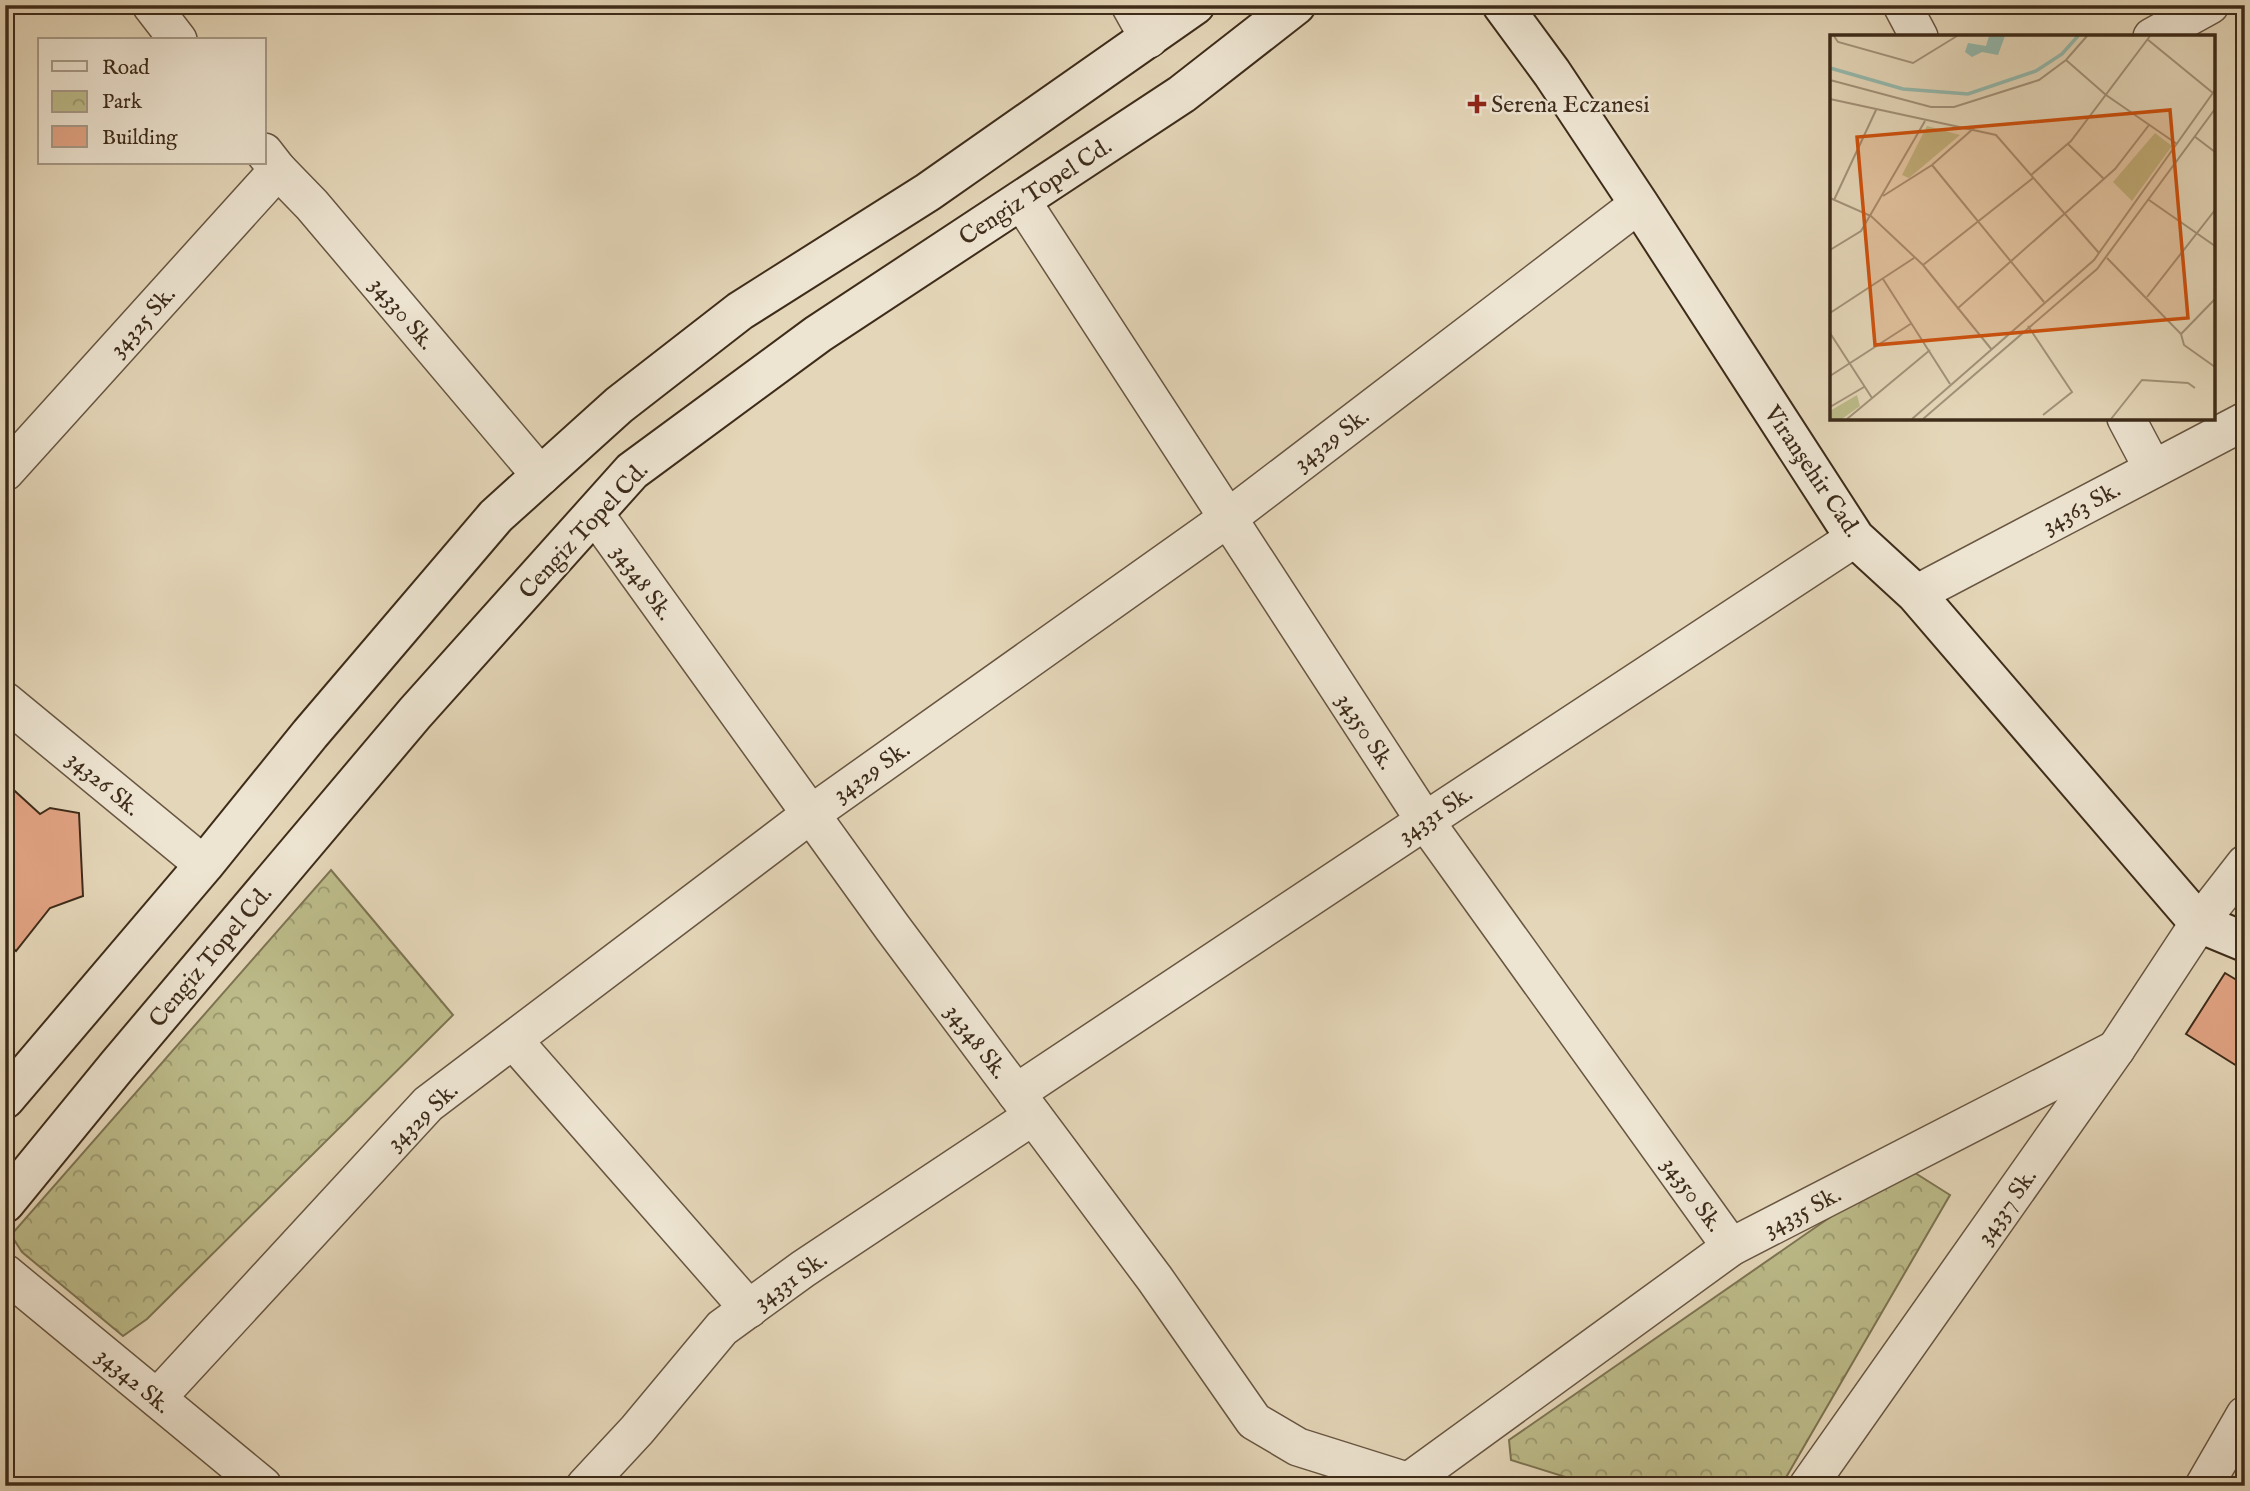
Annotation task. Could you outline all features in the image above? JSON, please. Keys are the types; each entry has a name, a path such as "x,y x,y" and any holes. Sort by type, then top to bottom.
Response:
{"street":[{"path":"151,5 176,38"},
{"path":"1130,5 1149,39"},
{"path":"5,1099 496,516 619,405 740,312 928,192 1195,5"},
{"name":"Cengiz Topel Cd.","path":"5,1203 415,713 632,471 807,342 1182,94 1296,5"},
{"name":"Viranşehir Cad.","path":"1502,5 1552,73 1639,204 1854,538 1916,594 2199,923 2245,942"},
{"path":"1902,5 1918,35"},
{"path":"2156,35 2210,5"},
{"name":"34330 Sk.","path":"271,161 312,205 541,476"},
{"name":"34325 Sk.","path":"5,472 271,161"},
{"name":"34350 Sk.","path":"1021,201 1425,821 1731,1247"},
{"name":"34329 Sk.","path":"157,1398 428,1104 811,814 1228,518 1639,204"},
{"path":"2127,420 2153,469"},
{"name":"34363 Sk.","path":"1916,594 2245,421"},
{"name":"34348 Sk.","path":"594,513 811,814 1155,1279 1254,1420 1298,1447 1415,1484"},
{"name":"34331 Sk.","path":"585,1486 637,1430 722,1328 1025,1105 1425,821 1854,538"},
{"name":"34326 Sk.","path":"5,701 204,865"},
{"name":"34337 Sk.","path":"1808,1486 2116,1049 2199,923 2245,864"},
{"path":"513,1040 749,1309"},
{"name":"34335 Sk.","path":"1415,1484 1731,1247 2116,1049"},
{"name":"34342 Sk.","path":"5,1273 263,1486"},
{"path":"2204,1486 2245,1415"}],"green space":[{"path":"331,870 453,1015 147,1319 123,1336 22,1252 11,1235"},
{"path":"1904,1166 1950,1195 1781,1486 1594,1486 1511,1460 1509,1440"}],"building":[{"path":"5,782 40,814 50,808 79,813 83,896 50,908 16,951 5,941"},
{"path":"2225,973 2245,985 2245,1071 2186,1034"}],"place":[{"name":"Serena Eczanesi","path":"1477,104"}]}
